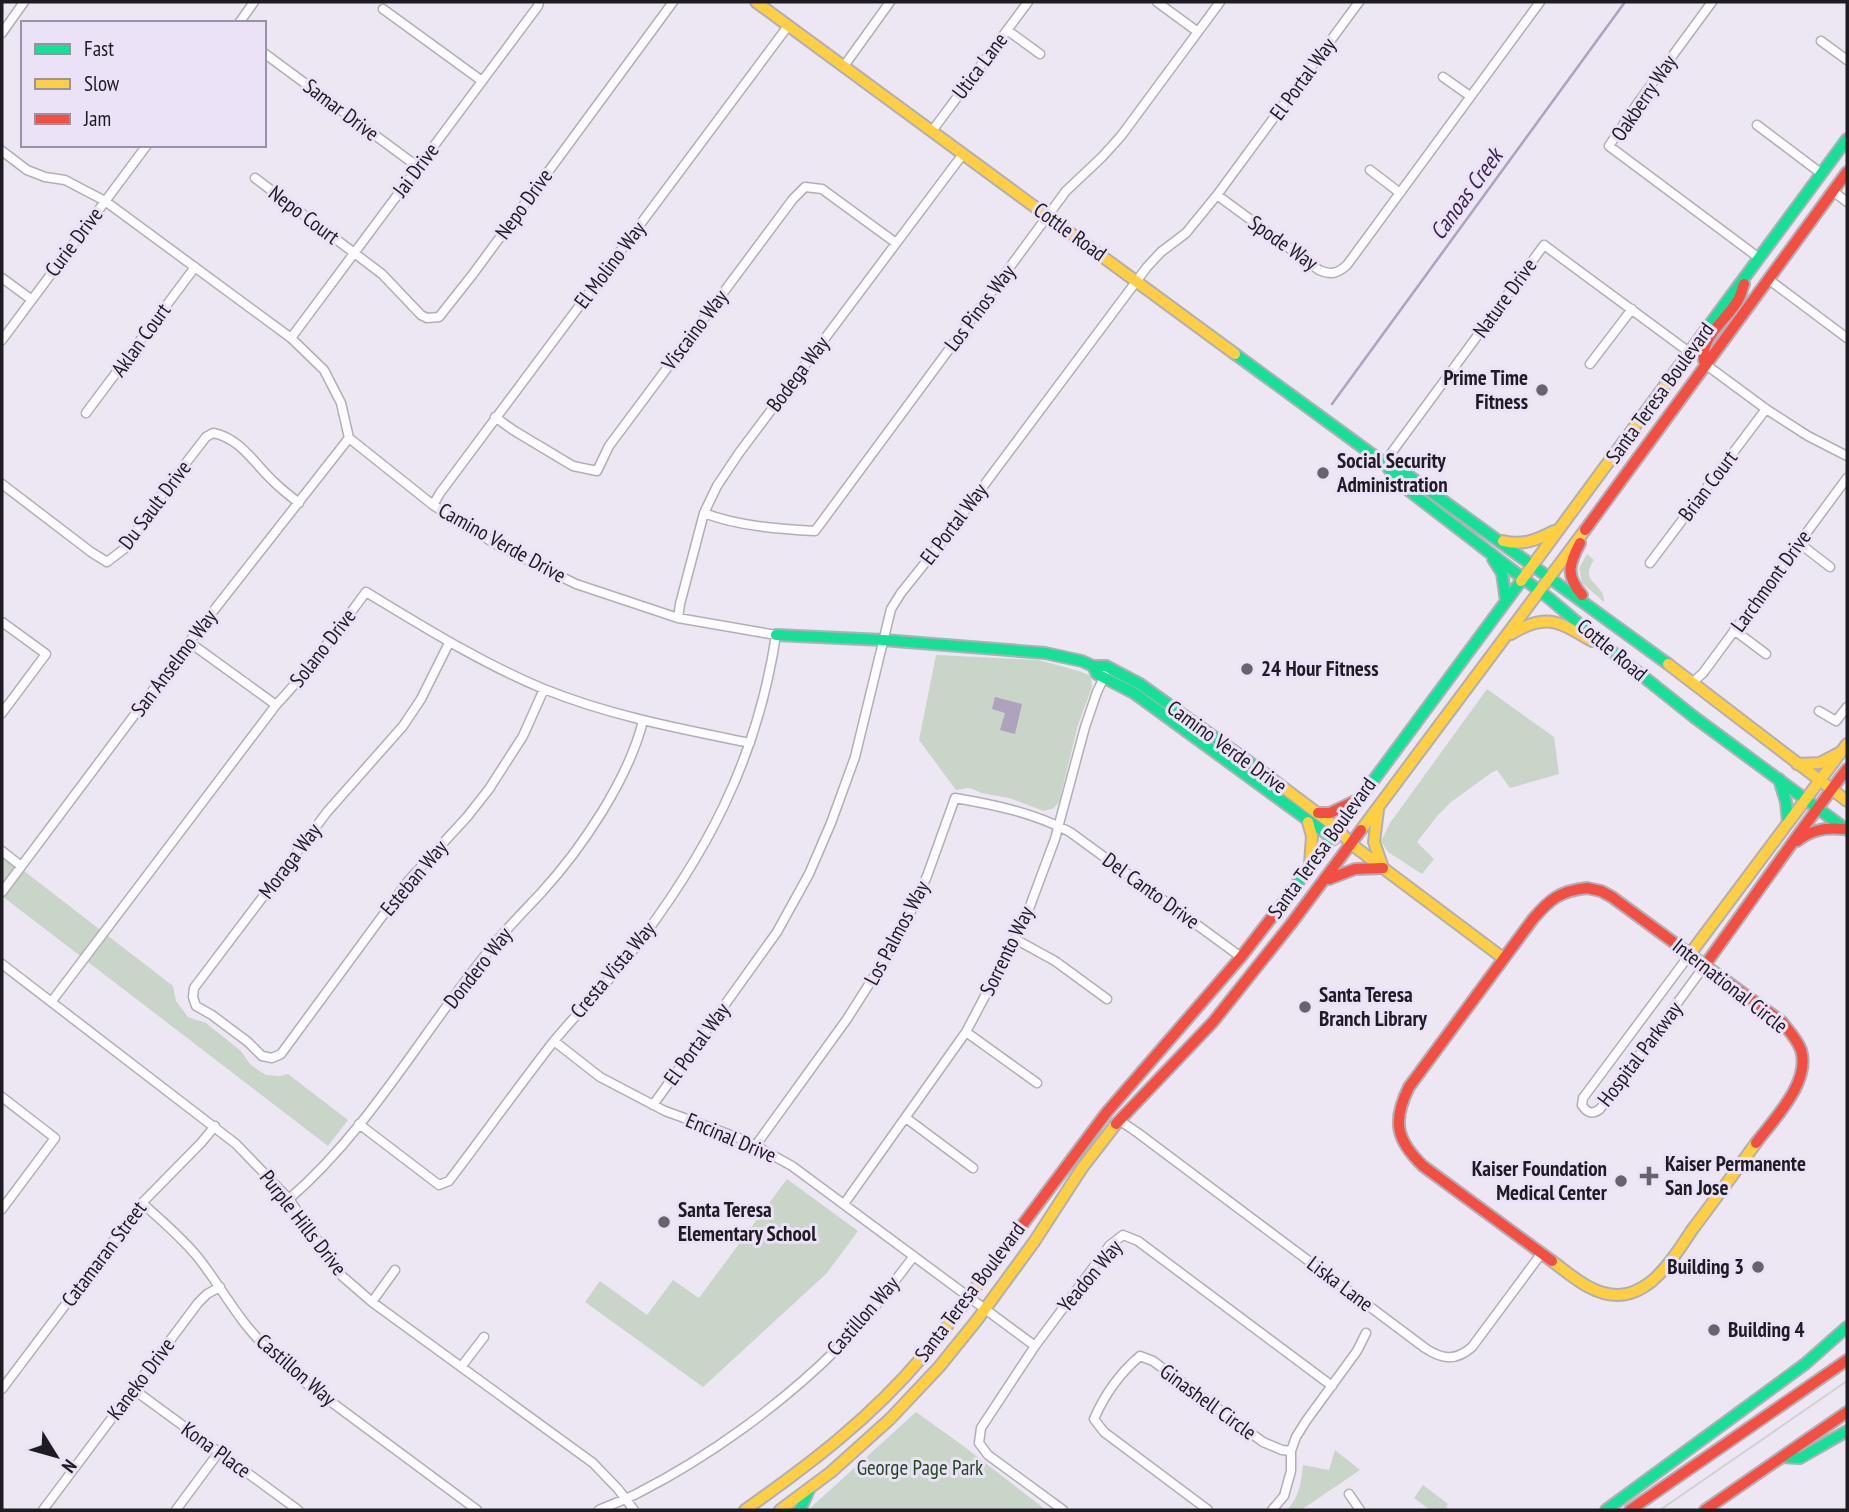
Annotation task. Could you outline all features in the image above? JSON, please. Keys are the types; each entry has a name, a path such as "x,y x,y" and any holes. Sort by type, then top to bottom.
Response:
{"main road":[{"name":"Cottle Road","path":"756,2 1384,463 1405,473 1693,682 1847,801"},
{"name":"Santa Teresa Boulevard","path":"748,1510 821,1455 870,1412 923,1356 1107,1112 1241,957 1847,139"},
{"name":"Santa Teresa Boulevard","path":"780,1510 848,1458 906,1403 939,1367 1034,1242 1082,1168 1119,1120 1213,1022 1323,882 1847,172"},
{"path":"1705,363 1702,356 1705,344 1738,300 1749,272"},
{"name":"Cottle Road","path":"1384,463 1399,483 1523,578 1693,717 1847,830"},
{"path":"1587,527 1570,567 1570,576 1573,585 1601,615"},
{"path":"1494,537 1510,543 1525,544 1559,529"},
{"path":"1484,549 1500,567 1506,601"},
{"path":"1503,639 1529,623 1546,620 1567,627 1610,650"},
{"name":"Camino Verde Drive","path":"776,635 883,640 1045,653 1093,666 1101,665 1105,672 1308,822 1351,844 1503,958"},
{"name":"Camino Verde Drive","path":"1105,672 1140,684 1318,813 1333,833"},
{"path":"1797,764 1819,763 1844,748"},
{"name":"Hospital Parkway","path":"1690,954 1844,748"},
{"name":"Hospital Parkway","path":"1705,965 1847,769"},
{"path":"1779,779 1787,802 1788,822"},
{"path":"1318,813 1330,813 1358,800"},
{"path":"1323,882 1354,867 1383,869 1374,842 1379,807"},
{"path":"1308,822 1312,836 1310,866"},
{"path":"1786,853 1800,838 1813,830 1822,827 1847,830"},
{"name":"International Circle","path":"1570,889 1601,891 1690,954 1782,1022 1797,1039 1803,1060 1798,1084 1669,1262 1650,1283 1633,1294 1604,1295 1583,1284 1541,1254 1413,1157 1398,1130 1399,1107 1409,1087 1503,958 1554,897 1570,889"},
{"path":"1606,1510 1805,1364 1847,1327"},
{"path":"1630,1510 1847,1360"},
{"path":"1705,1510 1847,1412"},
{"path":"1782,1457 1800,1458 1847,1431"},
{"path":"800,1510 810,1489"}],"street":[{"path":"2,33 24,2"},
{"path":"240,21 254,2"},
{"name":"Jai Drive","path":"291,338 539,2"},
{"name":"Nepo Drive","path":"354,252 382,274 421,315 427,318 439,317 673,2"},
{"path":"844,65 890,2"},
{"name":"Utica Lane","path":"932,131 1028,2"},
{"path":"1157,2 1198,32"},
{"name":"Los Pinos Way","path":"704,513 717,518 787,530 815,531 1066,191 1102,158 1121,136 1220,2"},
{"name":"El Portal Way","path":"653,1105 777,932 809,874 855,757 891,609 901,593 1136,281 1161,252 1186,233 1217,195 1359,2"},
{"name":"Spode Way","path":"1217,195 1319,270 1334,274 1347,265 1540,2"},
{"name":"Oakberry Way","path":"1712,2 1609,146 1759,258"},
{"path":"383,9 482,81"},
{"name":"El Molino Way","path":"433,505 495,417 789,26"},
{"path":"1007,30 1040,54"},
{"path":"1821,41 1847,60"},
{"name":"Samar Drive","path":"266,54 418,167"},
{"path":"1443,77 1471,96"},
{"path":"1757,125 1822,174"},
{"name":"Curie Drive","path":"2,340 146,147"},
{"path":"2,151 27,170 45,177 65,180 105,201 291,338 324,370 341,403 349,438"},
{"name":"Bodega Way","path":"678,618 704,513 717,486 963,154"},
{"path":"1370,170 1400,192"},
{"name":"Nepo Court","path":"255,178 354,252"},
{"name":"Viscaino Way","path":"495,417 573,466 597,471 609,446 793,199 805,187 822,189 896,243"},
{"path":"1833,191 1847,202"},
{"name":"Nature Drive","path":"1384,463 1544,244 1689,352"},
{"name":"Aklan Court","path":"86,413 195,267"},
{"path":"2,278 32,300"},
{"path":"1768,279 1847,338"},
{"path":"1590,364 1632,309"},
{"path":"1705,363 1766,410 1847,456"},
{"name":"Brian Court","path":"1650,563 1766,410"},
{"name":"Du Sault Drive","path":"2,484 107,562 124,549 165,490 206,437 213,433 237,443 273,481 299,503"},
{"name":"San Anselmo Way","path":"2,892 189,642 349,438"},
{"name":"Camino Verde Drive","path":"349,438 433,505 499,546 576,584 678,618 776,635"},
{"name":"Larchmont Drive","path":"1693,682 1703,673 1847,478"},
{"path":"1799,543 1830,566"},
{"name":"Solano Drive","path":"52,1001 276,705 315,662 366,592 449,643 544,689 643,721 750,743"},
{"path":"2,622 46,654 2,713"},
{"path":"1734,631 1766,654"},
{"name":"Cresta Vista Way","path":"359,1124 439,1185 449,1181 554,1041 626,960 674,894 709,837 732,792 750,743 764,697 776,635"},
{"path":"189,642 276,705"},
{"name":"Moraga Way","path":"272,1058 262,1056 248,1042 196,1006 194,988 327,812 403,726 421,699 449,643"},
{"name":"Sorrento Way","path":"844,1204 967,1031 1024,922 1059,826 1085,727 1105,672"},
{"name":"Esteban Way","path":"272,1058 281,1054 408,881 489,789 523,736 544,689"},
{"path":"1819,711 1836,722 1847,707"},
{"name":"Dondero Way","path":"289,1199 327,1164 491,948 542,892 592,828 620,779 643,721"},
{"name":"Los Palmos Way","path":"756,1145 848,1019 882,964 907,920 927,876 955,798 1001,806 1059,826"},
{"name":"Del Canto Drive","path":"1059,826 1241,957"},
{"path":"2,851 21,866"},
{"path":"1015,939 1055,961 1107,999"},
{"name":"Hospital Parkway","path":"1690,954 1583,1098 1582,1105 1586,1111 1590,1113 1600,1109 1705,965"},
{"name":"Purple Hills Drive","path":"2,964 215,1126 289,1199 342,1276 372,1301 593,1463 634,1510"},
{"path":"967,1031 1037,1083"},
{"name":"Encinal Drive","path":"554,1041 600,1077 653,1105 756,1145 792,1166 1035,1346"},
{"path":"2,1097 54,1138 2,1209"},
{"path":"906,1118 973,1168"},
{"name":"Liska Lane","path":"1119,1120 1425,1348 1446,1358 1462,1355 1472,1347 1541,1254"},
{"name":"Catamaran Street","path":"2,1389 142,1203 215,1126"},
{"name":"Castillon Way","path":"142,1203 187,1245 244,1322 281,1363 478,1510"},
{"name":"Yeadon Way","path":"1063,1510 988,1455 979,1443 981,1428 1035,1346 1111,1245 1124,1235 1138,1241 1332,1386"},
{"name":"Castillon Way","path":"599,1510 637,1494 726,1440 805,1380 841,1345 914,1256"},
{"path":"372,1301 395,1270"},
{"name":"Kaneko Drive","path":"43,1510 198,1303 220,1287"},
{"path":"1272,1510 1284,1496 1292,1471 1291,1451 1296,1437 1357,1352 1366,1333"},
{"path":"461,1367 484,1337"},
{"name":"Ginashell Circle","path":"1208,1510 1104,1432 1094,1419 1100,1404 1128,1366 1140,1356 1153,1361 1263,1442 1291,1451"},
{"name":"Kona Place","path":"133,1389 298,1510"},
{"path":"176,1510 219,1452"},
{"path":"1349,1494 1360,1510"}],"green space":[{"path":"1587,554 1594,560 1590,568 1590,579 1601,590 1604,602 1582,583 1579,568"},
{"path":"936,655 1038,660 1091,676 1092,687 1078,725 1059,802 1054,808 1044,811 973,789 956,790 919,740"},
{"path":"1487,689 1554,737 1559,774 1510,788 1497,770 1451,802 1417,842 1434,859 1422,874 1388,852 1381,841 1390,823"},
{"path":"2,854 173,986 176,1001 188,1017 206,1023 241,1051 258,1070 266,1075 288,1074 348,1120 328,1146 2,896"},
{"path":"787,1179 858,1231 827,1273 703,1387 585,1302 600,1281 647,1315 673,1280 699,1298"},
{"name":"George Page Park","path":"916,1412 962,1445 1046,1510 808,1510"},
{"path":"1335,1450 1360,1470 1301,1510 1287,1510 1297,1494 1303,1465 1329,1470"},
{"path":"1423,1485 1448,1504 1446,1507 1450,1510 1430,1510 1414,1498"}],"shaded area":[{"path":"995,697 1022,704 1015,734 1000,730 1005,713 992,709"}],"waterway":[{"name":"Canoas Creek","path":"1332,404 1625,2"}],"tram line":[{"path":"1660,1510 1847,1381"}],"traffic: fast":[{"path":"1702,335 1847,139"},
{"path":"1235,354 1384,463 1405,473 1668,664"},
{"path":"1386,465 1399,483 1550,599 1694,717 1847,830"},
{"path":"1493,559 1502,573 1506,601"},
{"path":"1279,908 1521,581"},
{"path":"776,635 883,640 1045,653 1093,666 1106,666 1140,684 1256,767"},
{"path":"1093,666 1097,674 1134,693 1334,839"},
{"path":"1779,779 1786,802 1788,822"},
{"path":"1606,1510 1805,1364 1847,1327"},
{"path":"1782,1457 1800,1458 1847,1431"},
{"path":"800,1510 809,1490"}],"traffic: slow":[{"path":"756,2 1235,354"},
{"path":"1521,581 1702,335"},
{"path":"1361,830 1585,530"},
{"path":"1503,541 1529,541 1554,531"},
{"path":"1511,634 1534,623 1553,622 1592,641"},
{"path":"1668,664 1847,801"},
{"path":"1690,954 1847,744"},
{"path":"1797,764 1820,763 1839,753"},
{"path":"1256,767 1337,828 1351,844 1503,958"},
{"path":"1378,810 1374,842 1383,868"},
{"path":"1308,822 1312,836 1310,864"},
{"path":"780,1510 831,1472 890,1419 939,1367 1034,1242 1082,1168 1116,1124"},
{"path":"1552,1261 1599,1292 1623,1295 1640,1289 1669,1263 1756,1143"},
{"path":"745,1510 861,1420 903,1379 935,1342 1014,1236"}],"traffic: jam":[{"path":"1585,530 1847,172"},
{"path":"1705,364 1703,355 1709,338 1733,308 1744,284"},
{"path":"1580,543 1570,569 1573,581 1582,595"},
{"path":"1705,965 1847,769"},
{"path":"1318,813 1330,813 1355,801"},
{"path":"1797,841 1818,830 1843,829"},
{"path":"1116,1124 1213,1022 1361,830"},
{"path":"1329,879 1355,869 1383,868"},
{"path":"1587,888 1612,897 1782,1022 1795,1039 1801,1050 1801,1075 1789,1100 1756,1143"},
{"path":"1552,1261 1423,1166 1402,1139 1399,1120 1409,1087 1533,919 1556,897 1587,888"},
{"path":"1014,1236 1107,1112 1241,957 1279,908"},
{"path":"1630,1510 1847,1360"},
{"path":"1705,1510 1847,1412"}],"place":[{"name":"Prime Time Fitness","path":"1542,390"},
{"name":"Social Security Administration","path":"1323,473"},
{"name":"24 Hour Fitness","path":"1247,669"},
{"name":"Santa Teresa Branch Library","path":"1305,1007"},
{"name":"Kaiser Permanente San Jose","path":"1649,1176"},
{"name":"Kaiser Foundation Medical Center","path":"1621,1181"},
{"name":"Santa Teresa Elementary School","path":"664,1222"},
{"name":"Building 3","path":"1758,1267"},
{"name":"Building 4","path":"1714,1330"}]}
